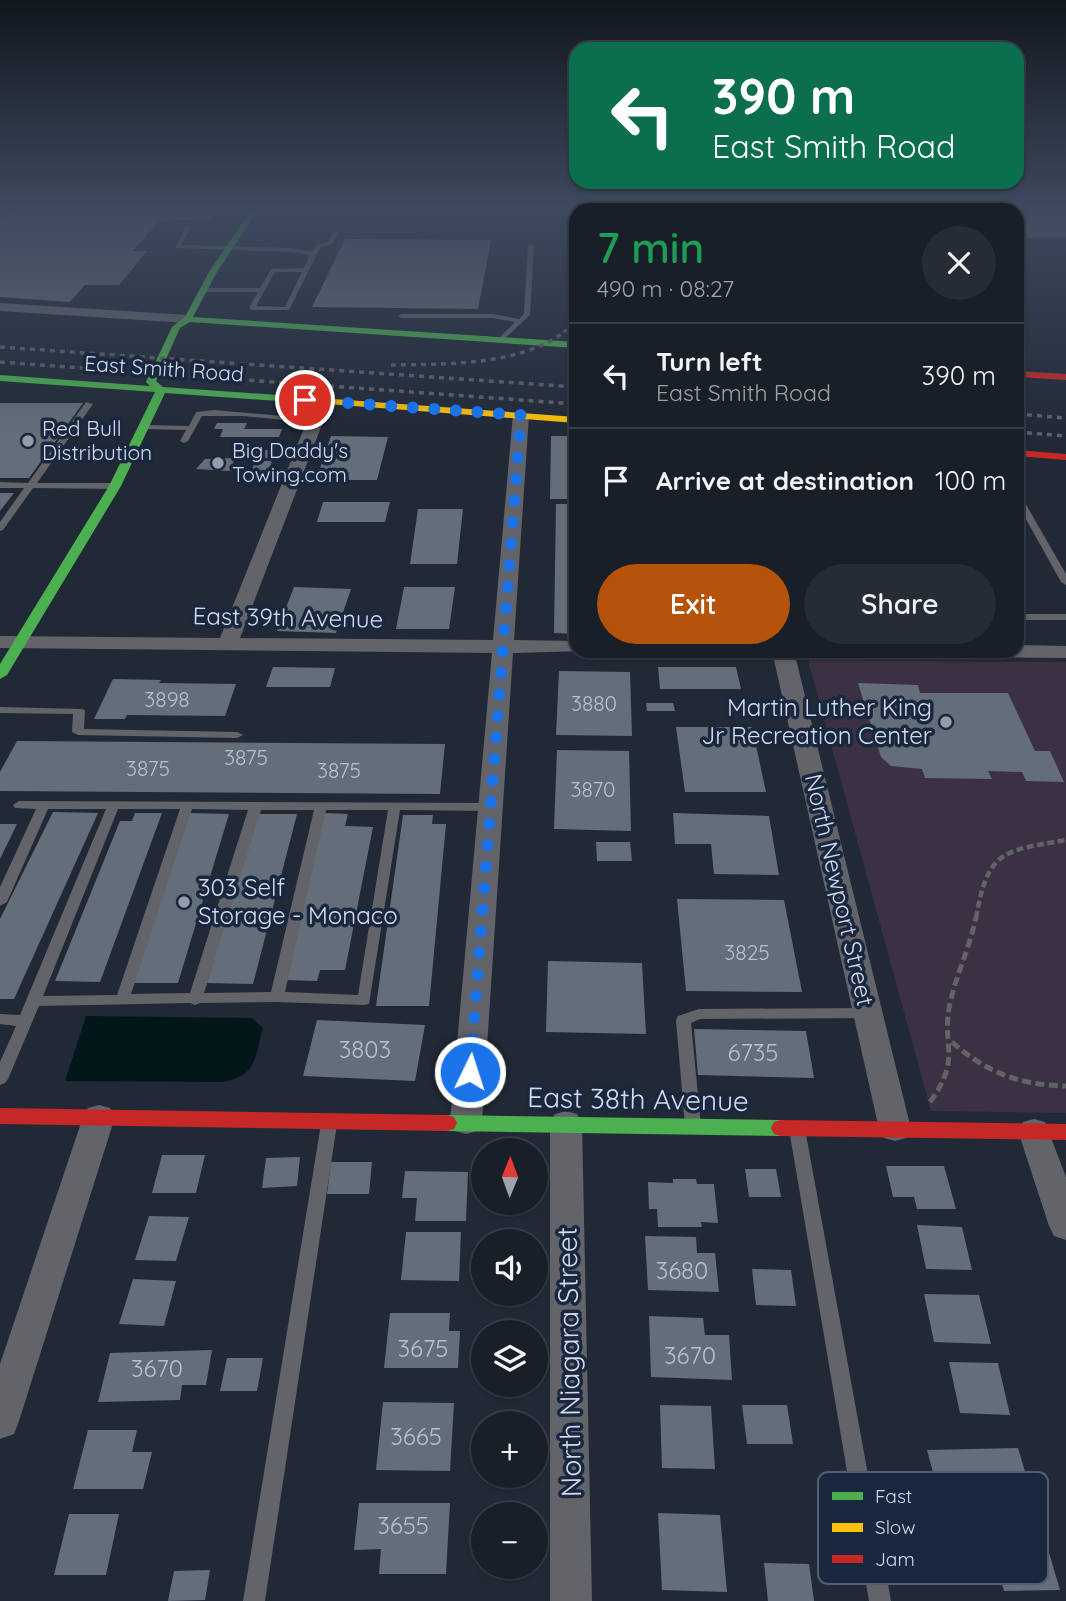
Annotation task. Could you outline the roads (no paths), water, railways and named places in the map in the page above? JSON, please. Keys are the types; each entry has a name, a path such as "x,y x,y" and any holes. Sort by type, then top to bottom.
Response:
{"street":[{"path":"161,390 151,382 176,327 188,319 206,285"},
{"path":"0,307 569,345"},
{"path":"188,319 199,327 196,337"},
{"path":"1024,374 1066,377"},
{"path":"0,675 10,642 115,486 161,390 178,384 181,375"},
{"name":"East Smith Road","path":"0,378 569,419"},
{"path":"228,643 323,401"},
{"path":"466,1122 521,415"},
{"path":"1024,454 1066,457"},
{"name":"East 39th Avenue","path":"10,642 569,648"},
{"path":"1024,652 1066,652"},
{"name":"North Newport Street","path":"785,658 895,1129"},
{"name":"East 38th Avenue","path":"0,1116 95,1129 330,1121 1050,1132"},
{"name":"North Niagara Street","path":"566,1123 572,1601"},
{"path":"0,1421 95,1129"},
{"path":"1050,1132 1066,1226"}],"lane":[{"path":"263,285 252,308 287,309 299,285"},
{"path":"500,340 527,315 529,285"},
{"path":"203,290 260,290"},
{"path":"401,316 493,316 521,321"},
{"path":"249,413 267,397"},
{"path":"0,528 89,404"},
{"path":"184,441 199,414 249,413 273,420 315,421"},
{"path":"144,427 192,428"},
{"path":"0,485 115,486"},
{"path":"1024,508 1066,582"},
{"path":"1024,617 1066,617"},
{"path":"0,710 79,710 78,732 237,735"},
{"path":"19,805 489,807"},
{"path":"0,902 44,805"},
{"path":"0,1079 114,805"},
{"path":"195,1000 257,805"},
{"path":"122,1001 187,806"},
{"path":"277,997 321,806"},
{"path":"34,1001 277,997 364,1000 395,807"},
{"path":"693,1126 683,1020 699,1014 868,1013"},
{"path":"0,1018 25,1021"},
{"path":"254,1601 330,1121"},
{"path":"797,1128 857,1472"}],"railway":[{"path":"563,332 569,328"},
{"path":"391,365 459,363 505,357 527,351 566,331"},
{"path":"0,347 569,387"},
{"path":"0,362 569,403"},
{"path":"1024,415 1066,418"},
{"path":"1024,433 1066,436"}],"place":[{"name":"Red Bull Distribution","path":"28,441"},
{"name":"Big Daddy's Towing.com","path":"218,463"},
{"name":"Martin Luther King Jr Recreation Center","path":"946,722"},
{"name":"303 Self Storage - Monaco","path":"184,902"}]}
